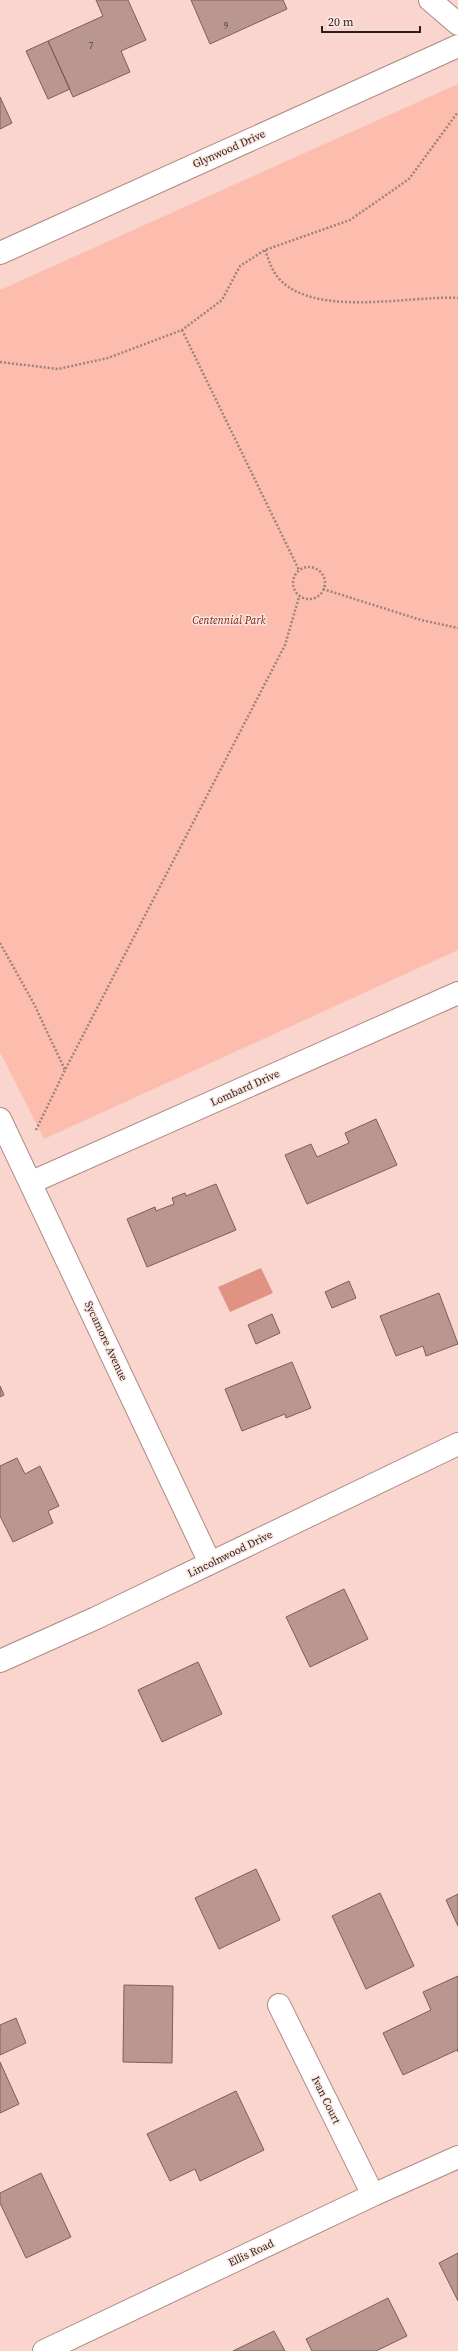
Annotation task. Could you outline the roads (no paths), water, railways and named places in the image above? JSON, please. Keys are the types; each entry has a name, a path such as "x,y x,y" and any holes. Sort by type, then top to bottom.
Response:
{"street":[{"path":"430,0 458,24"},
{"name":"Glynwood Drive","path":"0,253 458,46"},
{"name":"Lombard Drive","path":"32,1182 458,993"},
{"name":"Sycamore Avenue","path":"0,1119 32,1182 210,1563"},
{"name":"Lincolnwood Drive","path":"0,1660 96,1618 458,1444"},
{"name":"Ivan Court","path":"279,2005 373,2195"},
{"name":"Ellis Road","path":"44,2351 373,2195 458,2157"}],"park label":[{"name":"Centennial Park","path":"229,620"}]}
